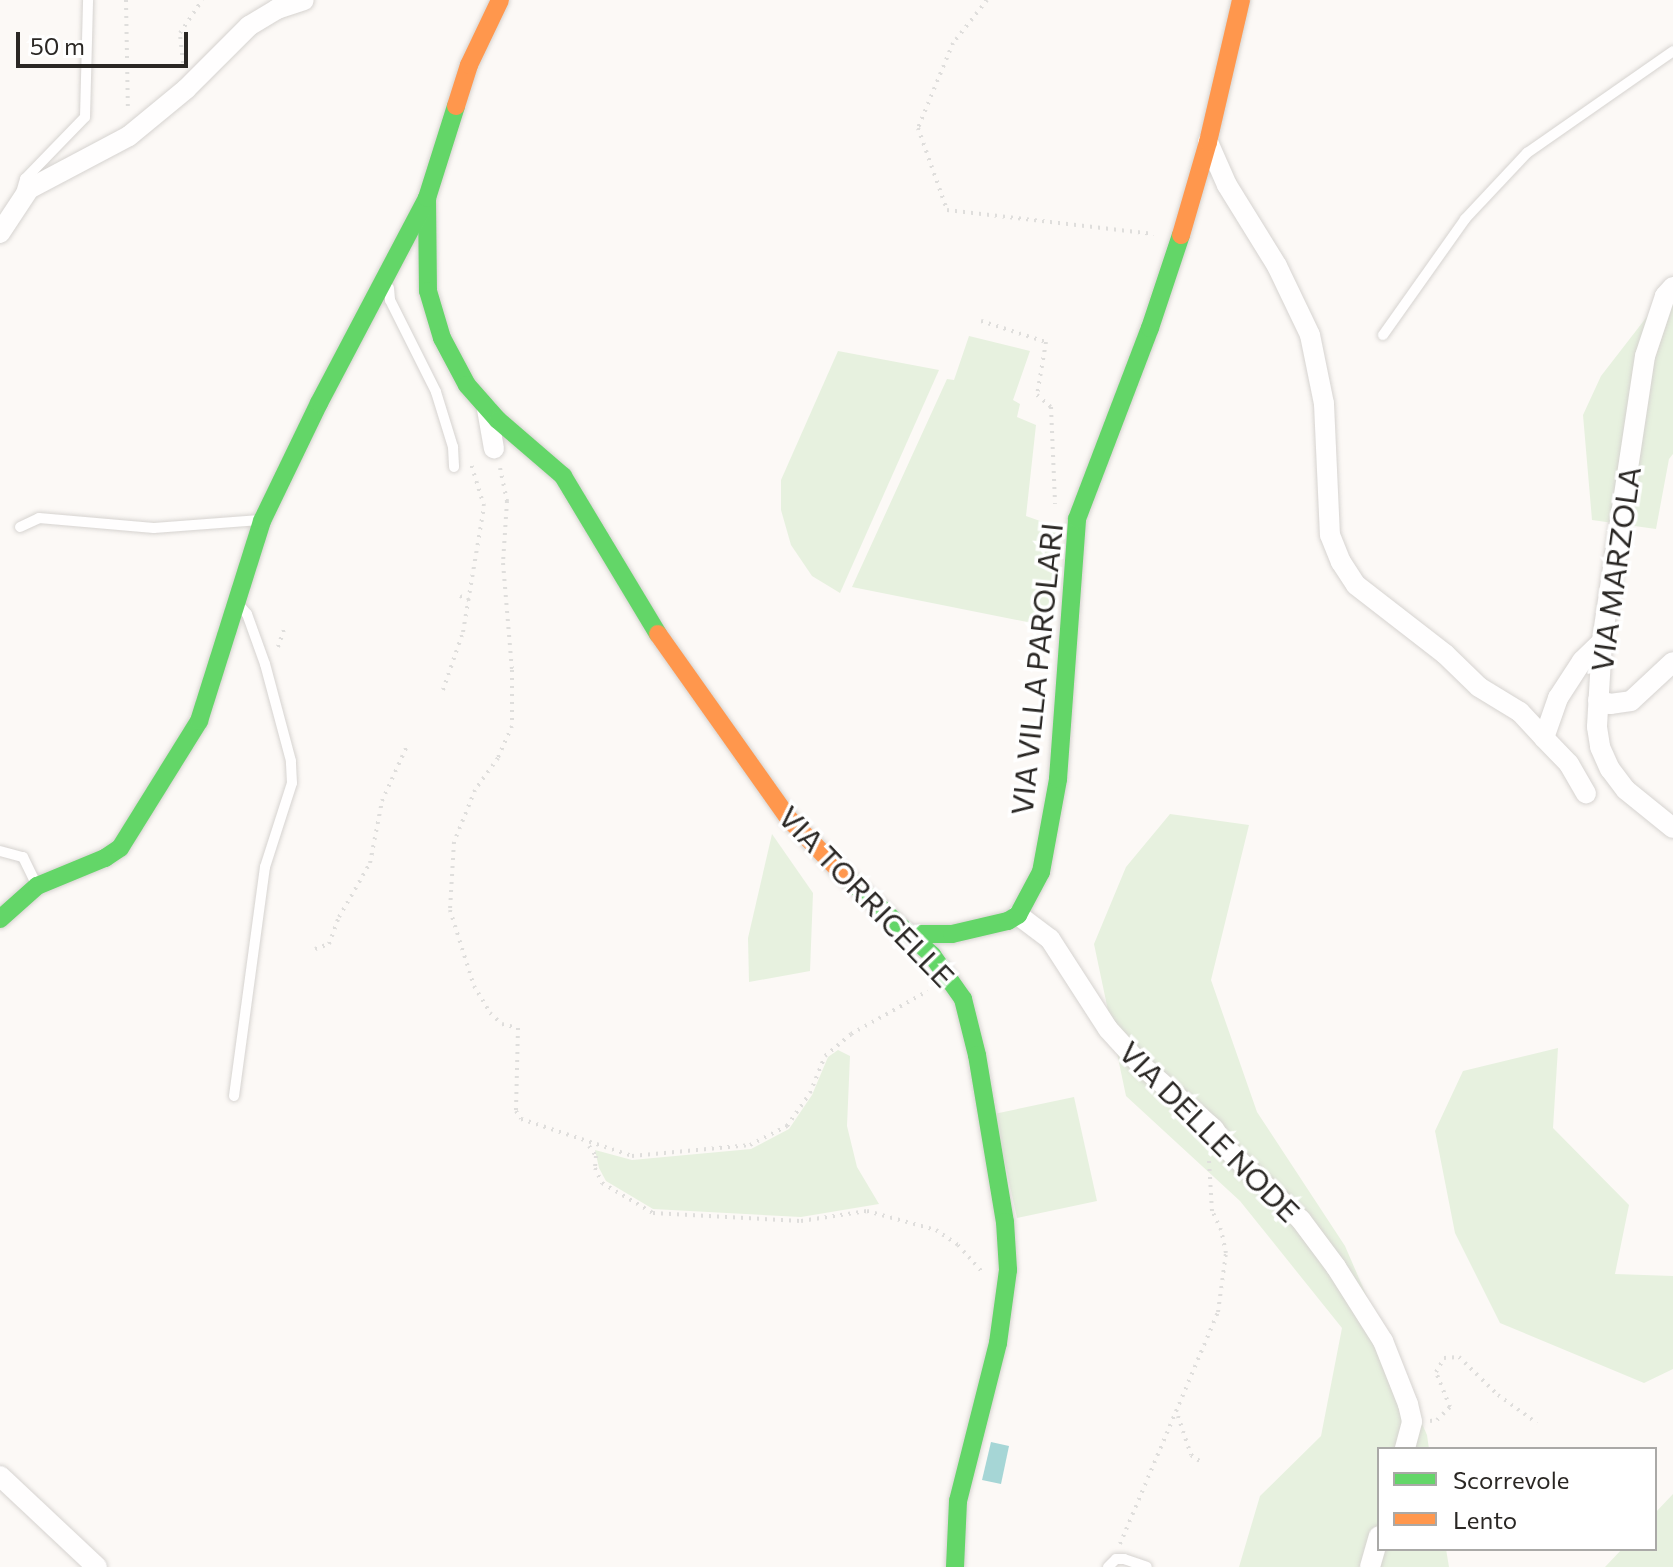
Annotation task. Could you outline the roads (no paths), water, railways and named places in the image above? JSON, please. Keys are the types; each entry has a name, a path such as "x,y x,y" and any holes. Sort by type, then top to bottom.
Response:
{"street":[{"path":"0,233 29,189 129,136 186,89 249,26 277,9 304,0"},
{"path":"0,919 37,886 105,858 131,834 199,721 262,521 319,403 427,198 469,65 500,0"},
{"name":"VIA VILLA PAROLARI","path":"1018,915 1041,872 1058,779 1077,519 1150,328 1179,240 1208,142 1241,0"},
{"path":"1208,142 1227,185 1277,266 1310,335 1324,404 1330,535 1341,562 1356,585 1375,603 1445,654 1479,687 1520,712 1569,764 1586,793"},
{"name":"VIA TORRICELLE","path":"427,198 426,263 433,314 452,358 487,409 563,476 649,621 789,819 878,909 911,934 949,976 971,1023 1005,1222 1008,1270 998,1343 958,1501 955,1567"},
{"name":"VIA MARZOLA","path":"1673,287 1665,296 1645,356 1602,642 1598,700 1600,747 1610,769 1626,790 1673,828"},
{"name":"VIA TORRICELLE","path":"487,409 494,448"},
{"path":"1544,738 1558,698 1582,661 1602,642"},
{"path":"1598,700 1610,704 1631,701 1673,662"},
{"path":"911,934 952,934 1018,915"},
{"name":"VIA DELLE NODE","path":"1018,915 1050,939 1108,1029 1140,1064 1197,1112 1228,1150 1301,1220 1383,1341 1412,1422 1406,1447"},
{"path":"0,1476 97,1567"},
{"path":"1370,1567 1377,1543"}],"lane":[{"path":"19,203 25,179 85,117 88,0"},
{"path":"1383,335 1465,219 1527,153 1673,51"},
{"path":"388,274 390,300 436,392 453,447 454,467"},
{"path":"20,527 39,518 154,528 235,519 262,521"},
{"path":"234,1096 265,867 292,783 291,761 265,664 247,614 237,603"},
{"path":"0,851 23,857 37,886"},
{"path":"1112,1563 1147,1567"}],"water":[{"path":"991,1442 1009,1446 1001,1484 982,1480"}]}
